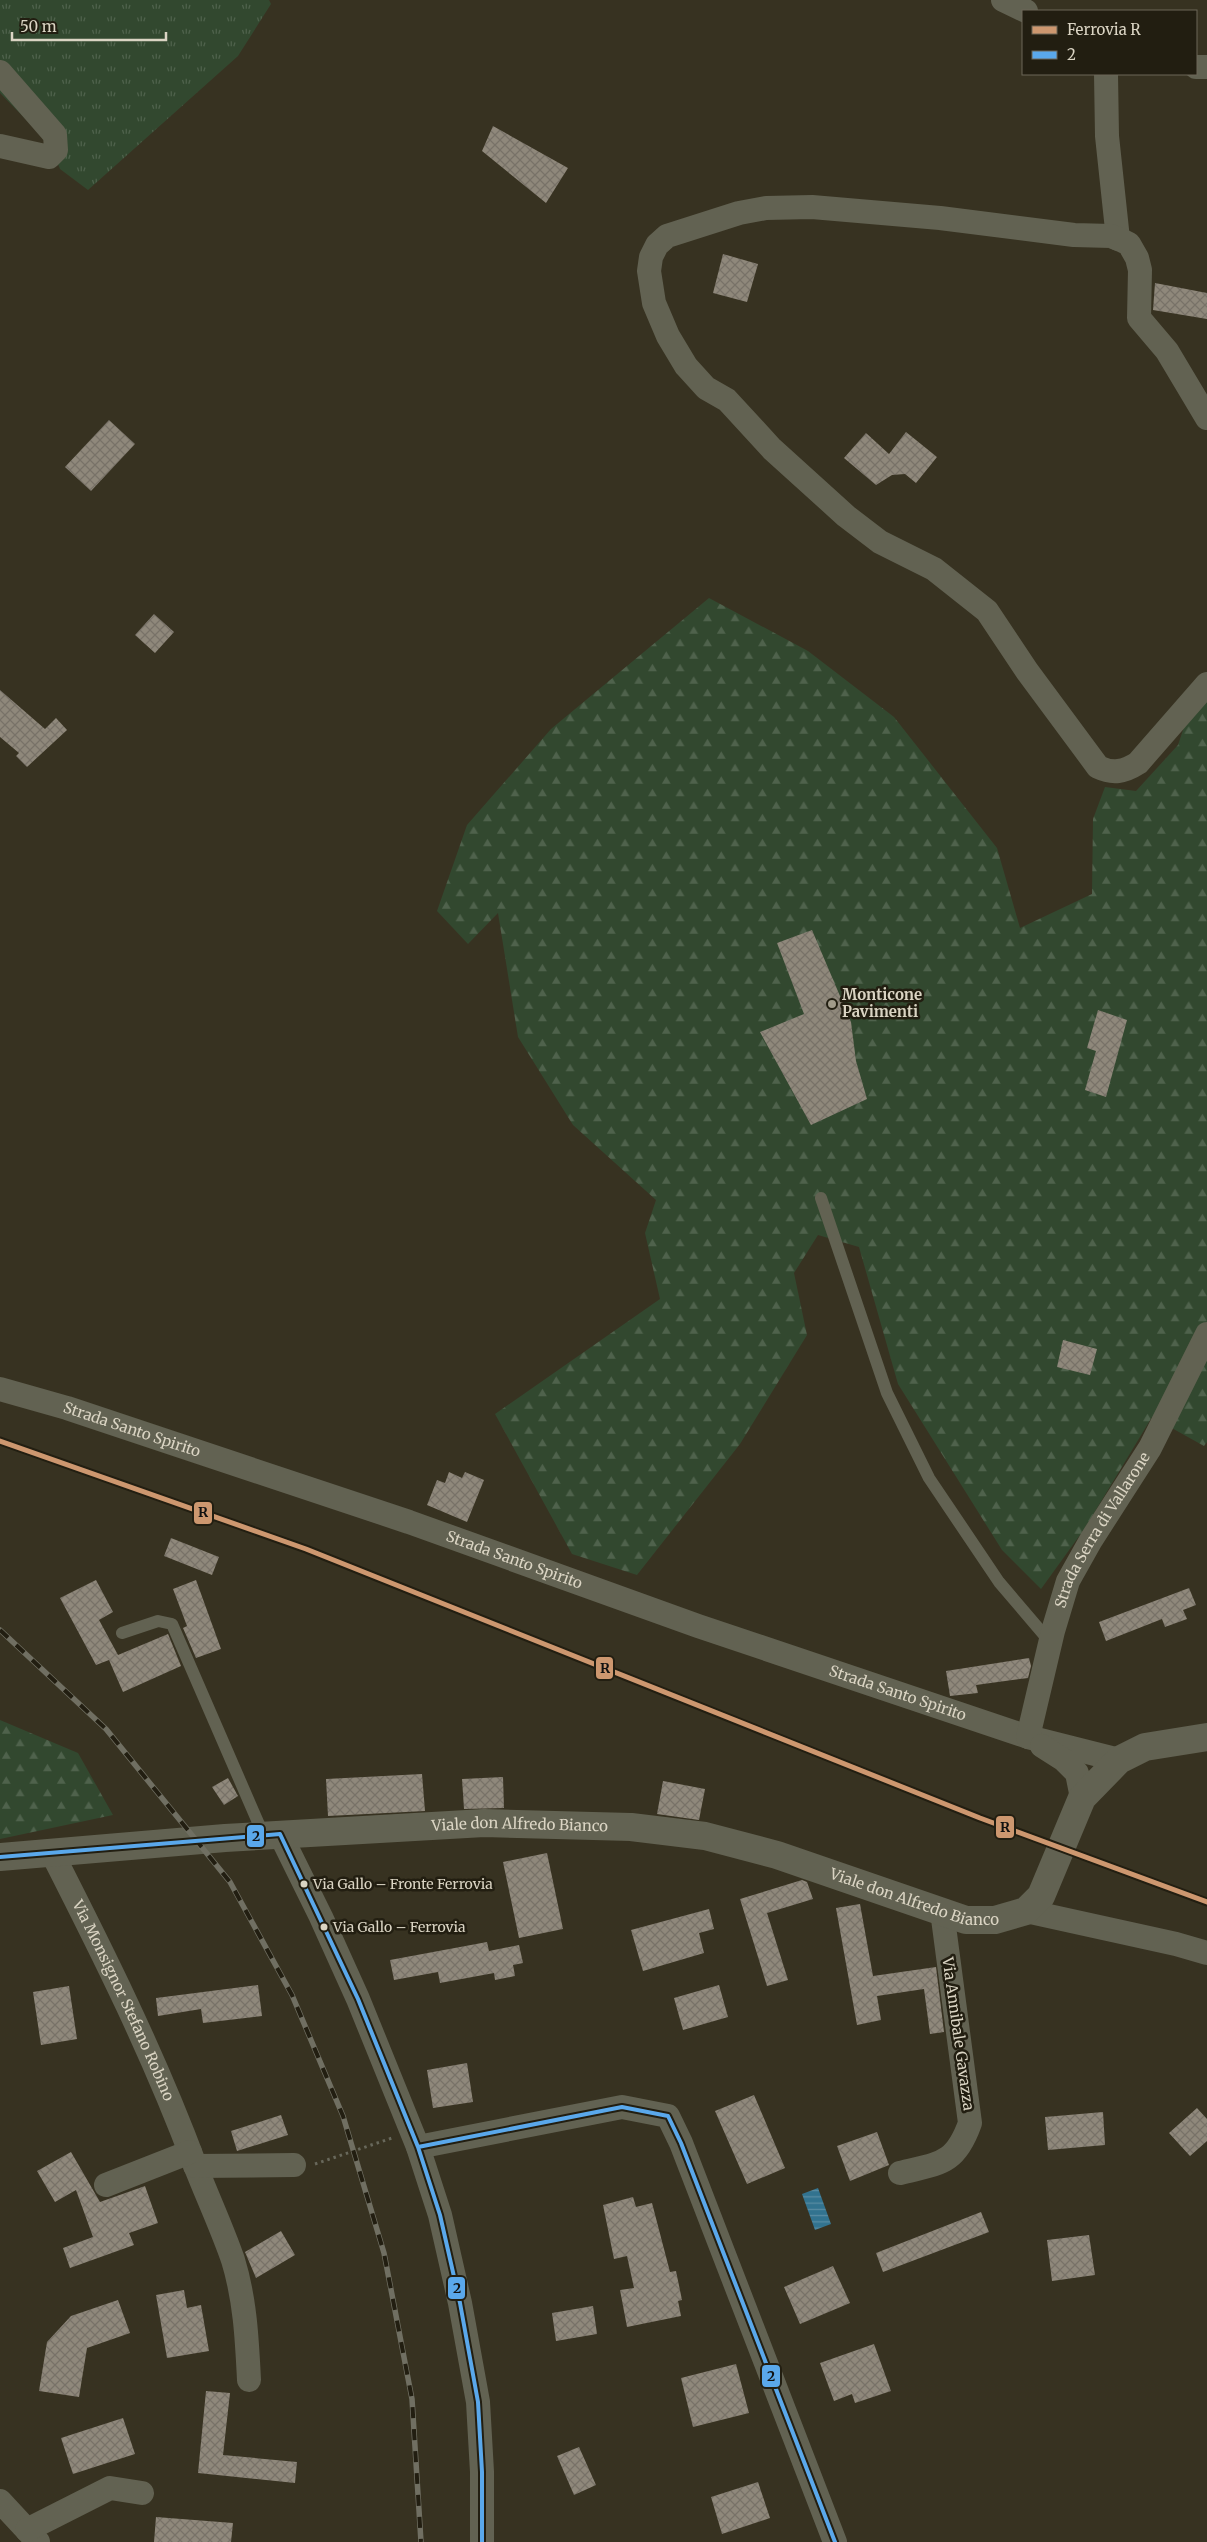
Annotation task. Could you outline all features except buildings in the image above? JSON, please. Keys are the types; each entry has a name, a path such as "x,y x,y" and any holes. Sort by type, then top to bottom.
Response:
{"street":[{"path":"1003,0 1024,10"},
{"path":"0,72 55,135 56,150 50,157 0,146"},
{"path":"1106,75 1107,136 1118,239"},
{"path":"1207,418 1166,351 1138,318 1140,270 1137,258 1129,244 1118,239 940,218 812,207 766,208 740,213 667,236 657,245 651,257 650,287 654,303 668,336 686,366 706,388 727,400 766,443 846,516 880,542 934,569 986,611 1027,671 1098,766 1114,772 1124,771 1138,764 1207,684"},
{"name":"Strada Serra di Vallarone","path":"1028,1737 1068,1581 1091,1540 1150,1448 1207,1334"},
{"name":"Strada Santo Spirito","path":"0,1389 67,1408 409,1522 698,1626 1028,1737 1126,1757"},
{"name":"Strada Santo Spirito","path":"1028,1737 1064,1760 1078,1773 1082,1798"},
{"path":"1026,1911 1041,1896 1082,1798 1126,1757 1145,1747 1207,1737"},
{"name":"Viale don Alfredo Bianco","path":"0,1857 51,1851 225,1838 484,1823 649,1829 705,1836 777,1855 966,1920 995,1920 1026,1911 1176,1944 1207,1953"},
{"path":"272,1835 321,1917 358,1999 418,2147 440,2215 460,2303 478,2402 482,2472 482,2542"},
{"name":"Via Monsignor Stefano Robino","path":"51,1851 129,2005 158,2068 233,2260 244,2310 249,2380"},
{"name":"Via Annibale Gavazza","path":"900,2173 940,2162 954,2154 965,2139 970,2123 942,1911"},
{"path":"418,2147 622,2107 668,2116 682,2143 835,2542"},
{"path":"106,2185 193,2159 305,2164"},
{"path":"0,2502 32,2536 110,2488 142,2493"}],"lane":[{"path":"821,1198 886,1394 929,1478 999,1582 1051,1643"},
{"path":"122,1633 158,1620 172,1624 272,1835"}],"path":[{"path":"305,2164 378,2143"}],"green space":[{"path":"0,0 269,0 271,4 238,56 88,190 60,169 50,144 0,93"},
{"path":"709,598 808,651 894,717 997,848 1020,928 1092,894 1093,819 1105,787 1136,791 1178,745 1188,715 1207,693 1207,1442 1204,1446 1152,1417 1085,1528 1041,1589 1002,1550 898,1384 859,1247 818,1235 794,1273 807,1335 740,1444 637,1575 572,1554 495,1414 660,1299 645,1233 656,1200 573,1125 518,1037 498,913 468,944 437,911 467,825 551,729"},
{"path":"0,1720 78,1753 113,1815 0,1839"}],"water":[{"path":"818,2188 831,2224 815,2230 802,2194"}],"railway":[{"path":"0,1630 106,1729 230,1882 292,1995 343,2116 384,2253 412,2399 421,2542"}],"rail line":[{"name":"R","path":"0,1441 306,1549 980,1818 1207,1902"}],"transit line":[{"name":"2","path":"0,1857 280,1834 358,1999 418,2147 440,2215 460,2303 478,2402 482,2472 482,2542"},
{"name":"2","path":"418,2147 622,2107 668,2116 681,2143 835,2542"}],"place":[{"name":"Monticone Pavimenti","path":"832,1004"},
{"name":"Via Gallo – Fronte Ferrovia","path":"304,1884"},
{"name":"Via Gallo – Ferrovia","path":"324,1927"}]}
